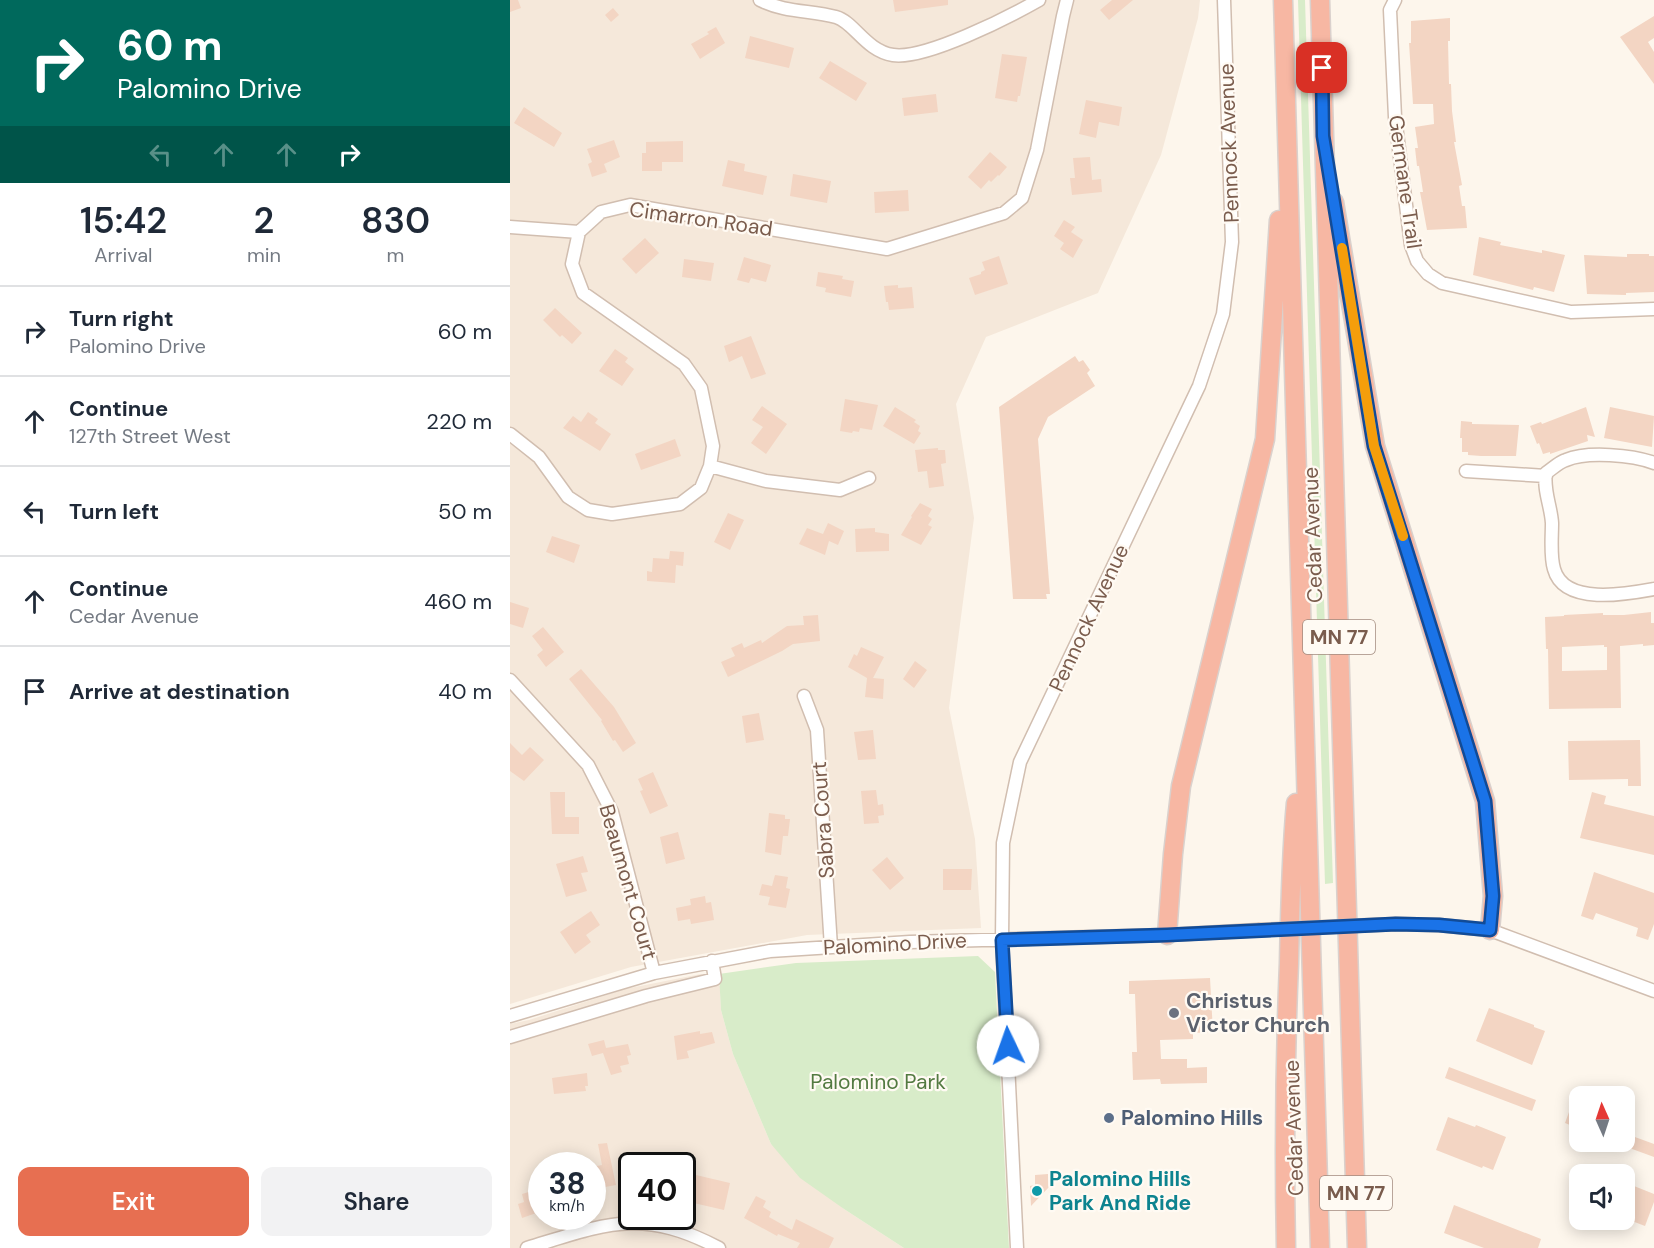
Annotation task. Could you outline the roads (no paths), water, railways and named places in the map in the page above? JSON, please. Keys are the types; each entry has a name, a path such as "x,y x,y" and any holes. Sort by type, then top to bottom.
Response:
{"highway":[{"name":"Cedar Avenue","path":"1283,0 1320,1248"},
{"name":"Cedar Avenue","path":"1320,0 1358,1248"},
{"path":"1167,935 1181,786 1265,439 1286,116"},
{"path":"1323,136 1374,446 1485,801 1493,896 1490,930"},
{"path":"1286,1248 1284,1160 1288,970 1293,843 1304,723"},
{"path":"1354,1138 1367,1248"}],"street":[{"path":"760,0 776,8 839,18 871,46 893,55 918,54 1002,21 1039,0"},
{"name":"Cimarron Road","path":"579,232 601,212 630,205 886,249 1004,213 1022,198 1037,150 1067,0"},
{"name":"Pennock Avenue","path":"1017,1248 1002,940 1003,843 1020,762 1199,386 1223,314 1232,242 1224,0"},
{"name":"Germane Trail","path":"1395,0 1390,10 1395,117 1411,245 1422,268 1442,283 1571,312 1654,309"},
{"path":"510,227 579,232 572,264 584,293 684,364 701,388 713,446 710,466 701,488 680,504 612,514 588,510 568,496 539,457 510,434"},
{"path":"1654,463 1620,456 1589,456 1566,460 1545,476 1545,492 1551,516 1554,570 1570,590 1591,594 1626,594 1654,589"},
{"path":"710,466 766,481 840,490 869,478"},
{"path":"1467,471 1545,476"},
{"name":"Beaumont Court","path":"510,680 588,765 612,812 654,973"},
{"name":"Sabra Court","path":"804,696 817,730 831,946"},
{"name":"Palomino Drive","path":"510,1017 654,973 770,951 910,942 1167,935 1396,924 1490,930 1654,992"},
{"path":"510,1037 646,996 715,980 712,961"},
{"path":"527,1248 595,1227 631,1222 662,1225 692,1234 720,1248"}],"place":[{"name":"Christus Victor Church","path":"1174,1013"},
{"name":"Palomino Hills","path":"1109,1118"},
{"name":"Palomino Hills Park And Ride","path":"1037,1191"}],"park label":[{"name":"Palomino Park","path":"878,1082"}]}
